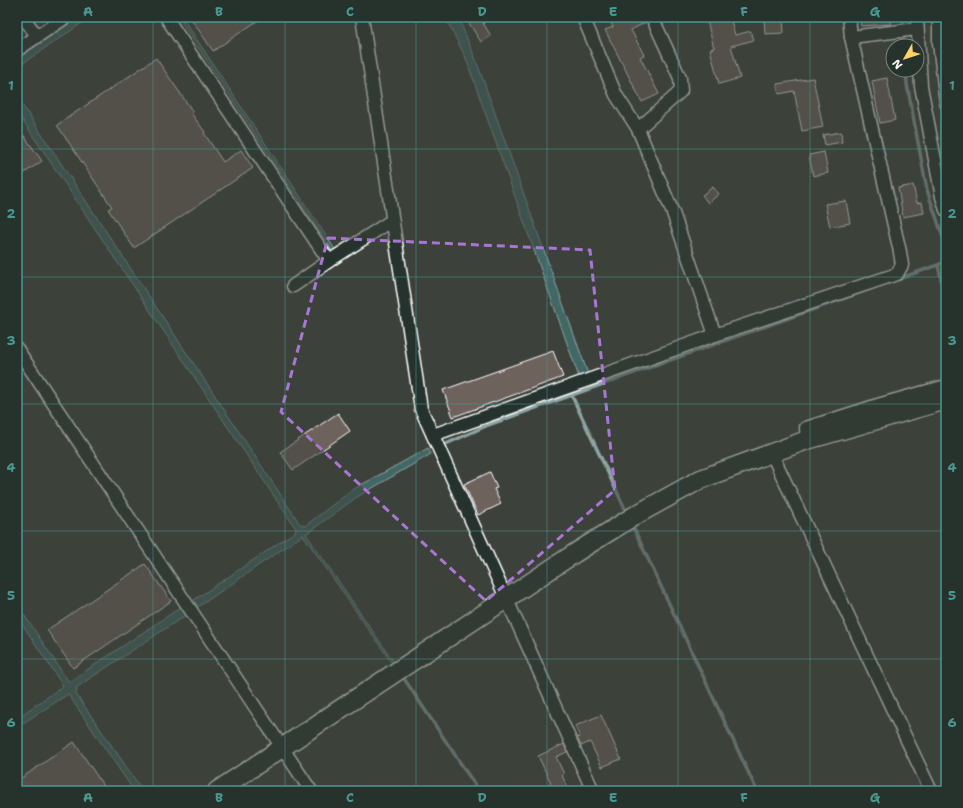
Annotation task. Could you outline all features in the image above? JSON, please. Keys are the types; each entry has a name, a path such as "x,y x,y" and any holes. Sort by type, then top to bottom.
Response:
{"street":[{"path":"23,17 37,36"},
{"path":"17,50 66,17"},
{"path":"166,17 329,261"},
{"path":"362,17 391,221 421,409 593,791"},
{"path":"584,17 616,95 638,129 673,213 715,335"},
{"path":"638,129 681,91 680,78 652,17"},
{"path":"433,435 715,335 897,274 902,265 851,37 849,17"},
{"path":"917,17 913,30 921,86 942,197 946,210"},
{"path":"939,17 946,103"},
{"path":"851,37 913,30"},
{"path":"293,286 391,221"},
{"path":"17,348 311,791"},
{"path":"807,440 806,428 881,404 946,386"},
{"path":"217,791 634,516 701,479 807,440 864,422 946,400"},
{"path":"771,452 930,791"}],"highlighted area":[{"path":"328,238 590,250 615,490 486,601 281,412"}],"water":[{"path":"79,17 91,17 17,67 17,59"},
{"path":"178,17 182,17 336,251 333,252"},
{"path":"445,17 458,17 476,60 588,374 579,377 465,56"},
{"path":"17,97 300,524 305,526 352,490 428,448 431,454 357,497 306,534 396,665 394,666 303,535 198,607 194,600 295,532 296,529 17,112"},
{"path":"17,604 69,682 181,607 186,615 77,687 76,694 143,791 134,791 68,694 17,727 17,718 63,686 17,616"}],"building":[{"path":"190,17 263,17 213,51"},
{"path":"472,17 493,17 483,23 491,36 481,42 467,20"},
{"path":"608,17 645,17 646,22 631,30 644,55 640,57 659,94 642,102 605,30 613,27"},
{"path":"706,17 730,17 735,35 751,31 754,40 731,46 740,78 719,84 710,49 714,48"},
{"path":"764,17 783,17 784,33 765,34"},
{"path":"860,17 890,17 891,24 861,26"},
{"path":"156,58 193,112 191,113 205,132 204,133 223,162 241,150 253,168 134,248 108,209 112,207 57,125"},
{"path":"813,78 823,127 802,131 794,91 779,94 777,84"},
{"path":"887,78 895,120 880,123 872,81"},
{"path":"17,126 42,161 17,178"},
{"path":"841,132 842,142 825,145 823,135"},
{"path":"824,152 828,173 813,176 809,155"},
{"path":"913,185 917,203 922,202 924,213 903,217 898,188"},
{"path":"713,187 719,194 708,203 702,195"},
{"path":"846,201 850,223 830,227 825,204"},
{"path":"553,351 563,377 453,417 443,390"},
{"path":"338,413 350,431 293,470 280,452"},
{"path":"490,472 497,488 494,489 501,504 478,515 464,484"},
{"path":"145,564 171,601 73,668 47,630"},
{"path":"601,715 621,759 602,767 590,742 581,746 577,738 580,737 575,726"},
{"path":"74,742 107,791 17,791 17,781"},
{"path":"564,744 567,752 556,757 564,774 562,775 569,791 533,791 551,783 538,756"}],"waterway":[{"path":"903,17 904,38"},
{"path":"907,78 927,190 946,246"},
{"path":"946,261 938,265 946,302"},
{"path":"898,279 938,265"},
{"path":"446,444 488,425 873,288"},
{"path":"572,396 626,511"},
{"path":"634,529 757,791"},
{"path":"403,677 479,791"}]}
